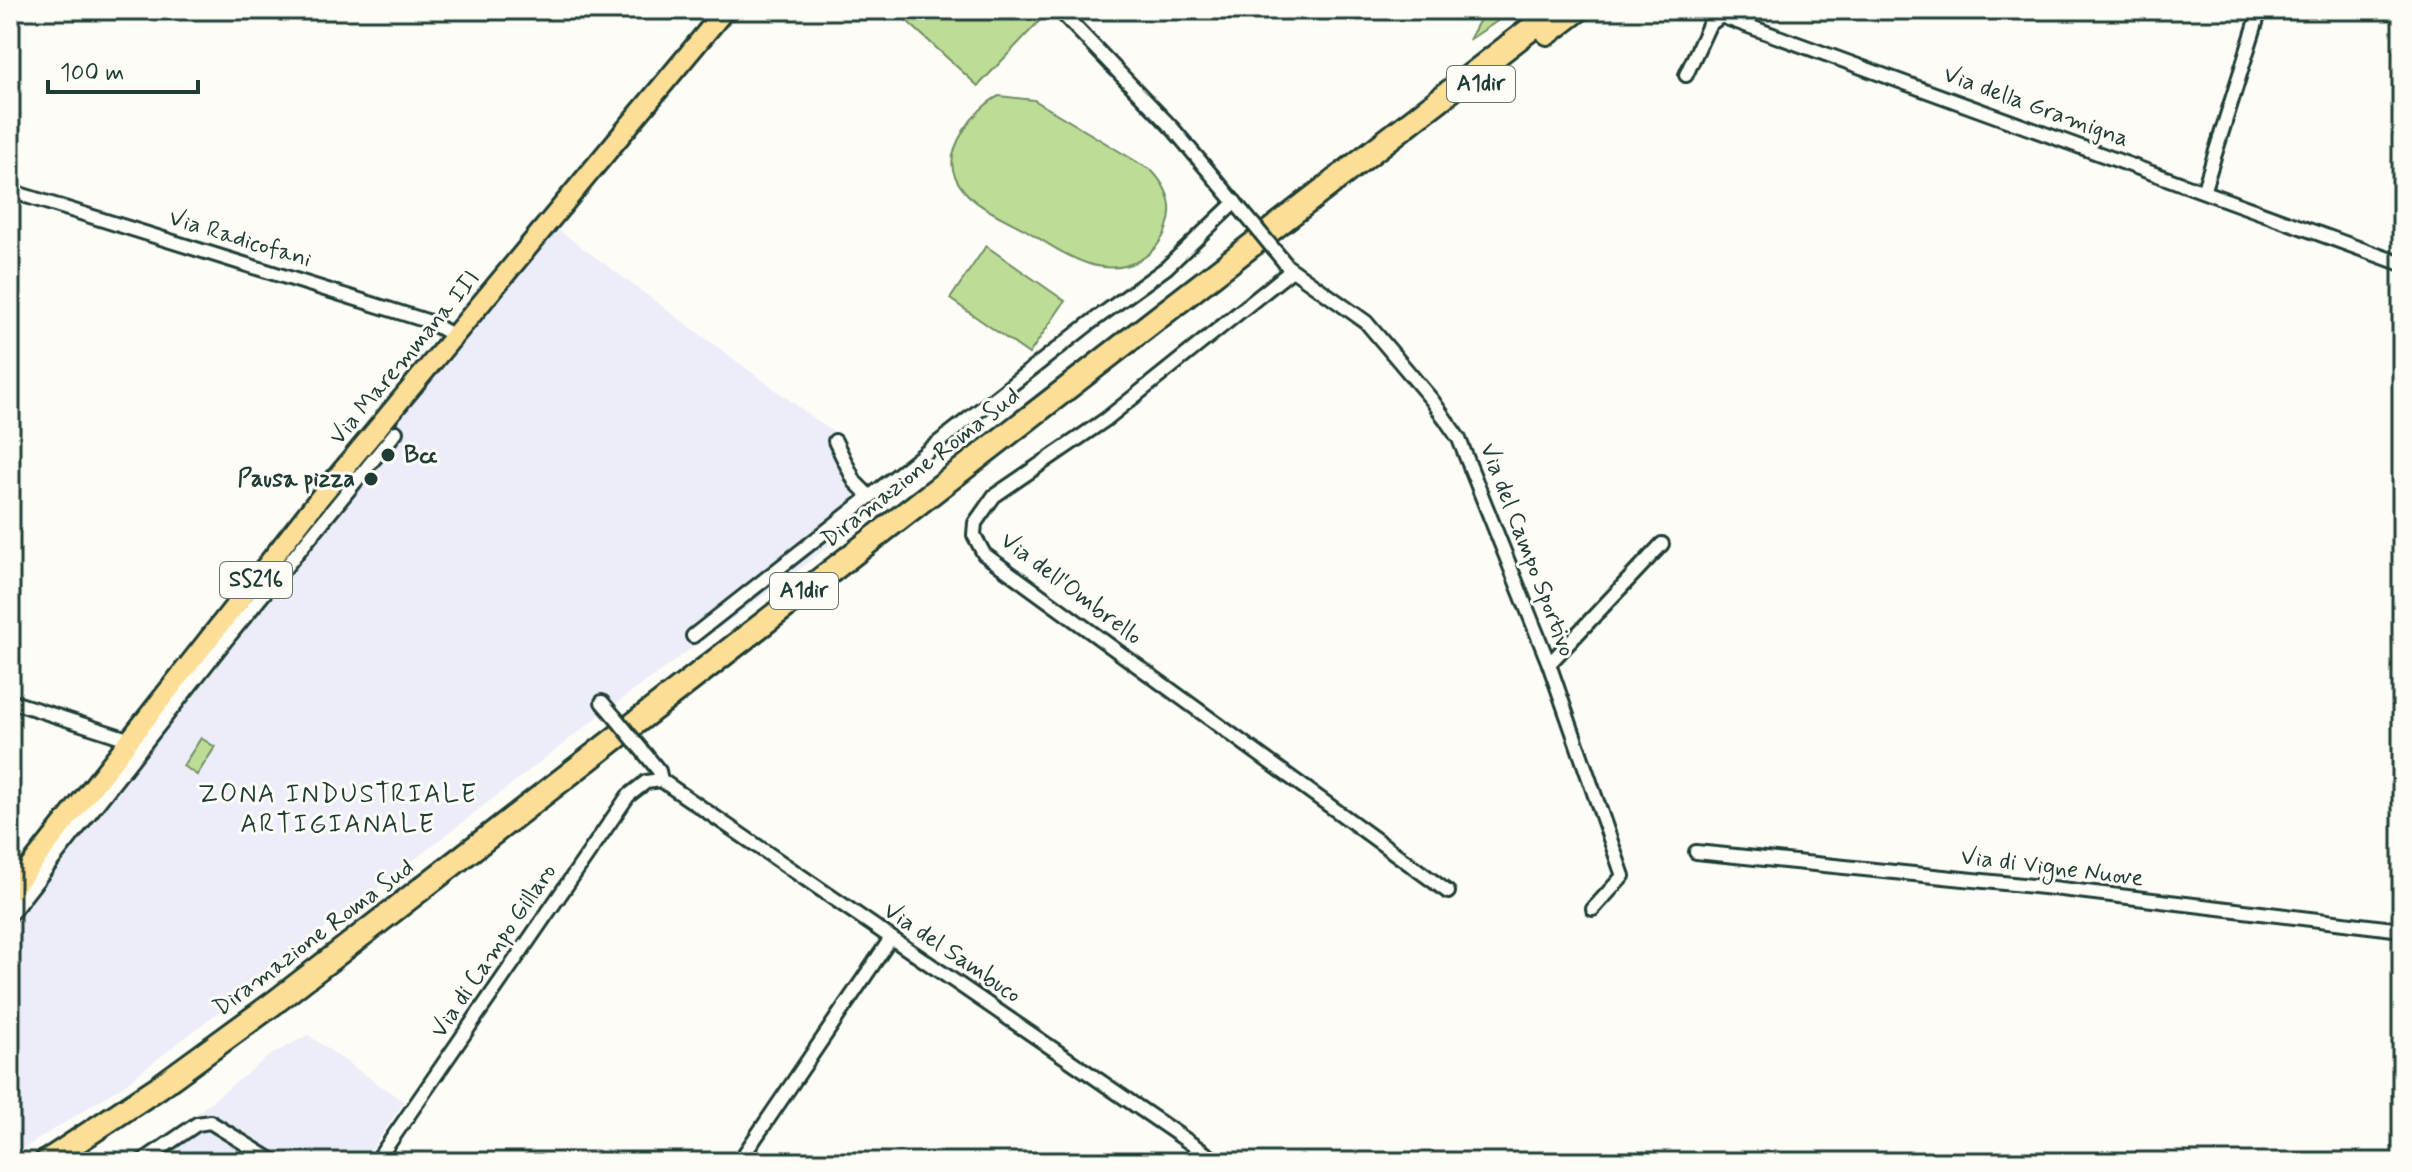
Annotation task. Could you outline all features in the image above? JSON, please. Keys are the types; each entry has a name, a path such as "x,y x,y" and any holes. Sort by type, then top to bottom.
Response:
{"highway":[{"name":"Diramazione Roma Sud","path":"46,1162 159,1087 274,1003 1555,10"},
{"name":"Diramazione Roma Sud","path":"73,1162 168,1099 283,1014 1578,10"}],"main road":[{"name":"Via Maremmana III","path":"10,892 321,496 725,10"}],"street":[{"name":"Via del Campo Sportivo","path":"1059,10 1174,130 1288,267 1366,322 1451,425 1476,477 1549,664 1623,876 1593,909"},
{"path":"2204,189 2260,10"},
{"name":"Via della Gramigna","path":"1686,75 1709,25 1721,16 2001,120 2204,189 2402,264"},
{"name":"Via Radicofani","path":"10,191 427,321 455,336"},
{"path":"693,636 1166,268 1235,202"},
{"name":"Via dell'Ombrello","path":"1288,267 1105,420 994,496 978,514 974,535 984,554 1448,892"},
{"path":"10,915 226,640 396,432"},
{"path":"835,441 850,475 870,497"},
{"path":"1549,664 1662,544"},
{"path":"10,701 131,740"},
{"path":"602,702 659,771 661,780"},
{"name":"Via del Sambuco","path":"661,780 1218,1162"},
{"name":"Via di Campo Gillaro","path":"376,1162 628,796 646,782 661,780"},
{"name":"Via di Vigne Nuove","path":"1696,852 2038,886 2402,930"},
{"path":"745,1153 891,938"},
{"path":"141,1162 197,1124 210,1122 275,1162"}],"shaded area":[{"path":"553,226 841,438 854,470 864,484 885,500 804,566 599,716 124,1085 10,1157 10,902 309,524"},
{"path":"308,1035 404,1102 363,1162 145,1162 186,1122 269,1056"}],"green space":[{"path":"895,10 1040,10 1045,15 978,86"},
{"path":"1485,10 1514,10 1469,40"},
{"path":"999,96 1034,100 1152,171 1162,184 1170,204 1165,232 1153,250 1140,260 1124,266 1109,268 1093,265 1064,253 967,194 955,176 954,154 972,119"},
{"path":"986,246 1065,301 1029,354 950,299"},
{"path":"201,738 215,747 197,775 183,766"}],"place":[{"name":"Bcc","path":"388,455"},
{"name":"Pausa pizza","path":"371,479"}],"district":[{"name":"ZONA INDUSTRIALE ARTIGIANALE","path":"338,810"}]}
